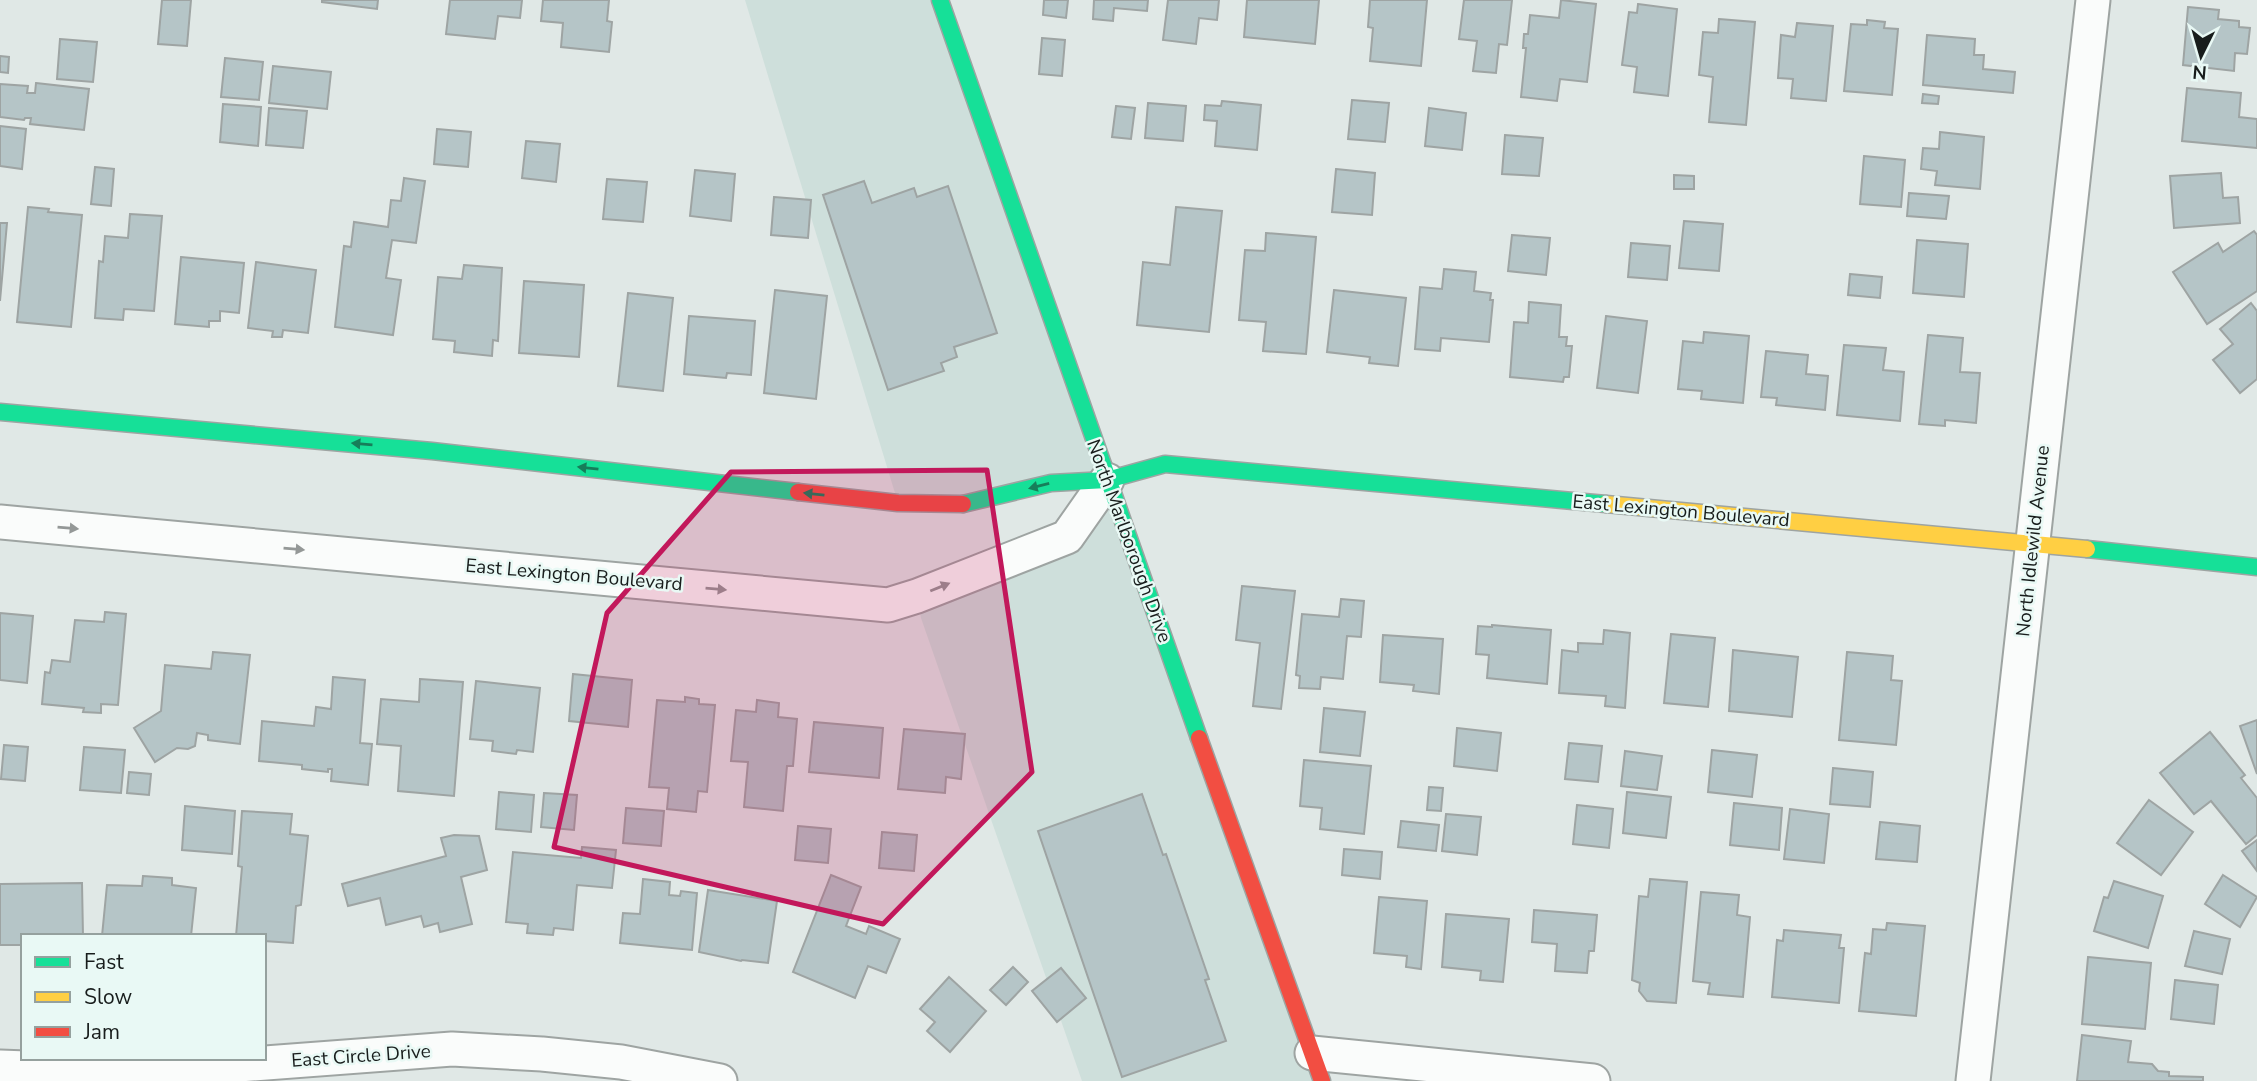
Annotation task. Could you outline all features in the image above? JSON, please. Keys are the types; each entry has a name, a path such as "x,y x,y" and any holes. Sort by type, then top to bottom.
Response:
{"street":[{"name":"North Marlborough Drive","path":"940,0 1107,480 1317,1067"},
{"name":"North Idlewild Avenue","path":"1973,1081 2093,0"},
{"name":"East Lexington Boulevard","path":"0,412 432,451 898,503 969,504 1051,483 1107,480 1165,464 2034,543 2257,566"},
{"name":"East Lexington Boulevard","path":"0,522 888,605 1068,537 1107,480"},
{"name":"East Circle Drive","path":"0,1067 106,1071 172,1070 452,1049 621,1062 720,1081"},
{"path":"1317,1067 1593,1081"}],"highlighted area":[{"path":"987,470 1032,772 883,924 554,847 607,613 731,472"}],"shaded area":[{"path":"745,0 940,0 1322,1081 1082,1081 921,618 917,596 1067,537 1106,480 898,503"}],"building":[{"path":"162,0 191,0 187,46 158,44"},
{"path":"322,0 378,0 377,9"},
{"path":"450,0 522,0 520,18 498,16 495,39 446,34"},
{"path":"543,0 609,0 607,21 612,22 609,52 561,47 563,23 541,21"},
{"path":"1044,0 1068,0 1066,18 1043,15"},
{"path":"1094,0 1148,0 1147,11 1114,8 1113,21 1093,19"},
{"path":"1168,0 1219,0 1217,20 1199,18 1196,44 1163,40"},
{"path":"1247,0 1319,0 1315,44 1244,37"},
{"path":"1370,0 1427,0 1421,66 1370,61 1373,28 1368,27"},
{"path":"1464,0 1512,0 1507,45 1499,44 1496,73 1473,71 1477,41 1459,39"},
{"path":"1561,0 1596,4 1587,82 1560,79 1557,101 1521,97 1526,48 1523,48 1524,34 1528,34 1530,15 1559,18"},
{"path":"1638,4 1677,9 1668,96 1634,92 1637,67 1622,65 1629,12 1637,13"},
{"path":"2188,7 2219,10 2218,19 2239,21 2239,27 2250,28 2247,54 2235,53 2234,71 2183,65"},
{"path":"1719,19 1755,22 1746,125 1709,122 1713,77 1699,75 1703,32 1718,33"},
{"path":"1867,20 1885,22 1884,28 1898,29 1892,95 1844,91 1851,24 1867,25"},
{"path":"1797,23 1833,26 1826,101 1791,98 1793,79 1778,78 1781,35 1795,37"},
{"path":"1927,35 1975,39 1974,55 1984,55 1983,69 2015,72 2013,93 1923,85"},
{"path":"1042,38 1065,40 1062,76 1039,74"},
{"path":"60,39 97,42 93,82 57,79"},
{"path":"0,56 9,57 8,73 0,72"},
{"path":"225,58 263,62 259,100 221,97"},
{"path":"273,66 331,72 327,109 269,103"},
{"path":"36,83 89,89 84,130 30,124 31,118 24,120 0,117 0,84 28,86 27,93 35,93"},
{"path":"2187,88 2241,93 2239,117 2257,119 2257,148 2182,141"},
{"path":"1923,94 1939,96 1938,104 1922,103"},
{"path":"1352,100 1389,103 1385,142 1348,139"},
{"path":"1222,101 1261,105 1257,150 1215,146 1217,121 1204,120 1205,105 1221,106"},
{"path":"1148,103 1186,106 1183,141 1145,138"},
{"path":"223,104 261,107 258,146 220,142"},
{"path":"1116,106 1135,108 1131,139 1112,137"},
{"path":"269,108 307,111 303,148 266,145"},
{"path":"1429,108 1466,113 1462,150 1425,146"},
{"path":"0,126 26,129 22,169 0,166"},
{"path":"437,129 471,132 468,167 434,164"},
{"path":"1940,132 1984,137 1980,189 1935,185 1937,171 1921,169 1923,148 1939,149"},
{"path":"1505,135 1543,138 1539,176 1502,174"},
{"path":"526,141 560,144 556,182 522,178"},
{"path":"1864,156 1905,160 1901,207 1860,204"},
{"path":"95,167 114,169 111,206 91,204"},
{"path":"1336,169 1375,173 1372,215 1332,212"},
{"path":"695,170 735,174 731,221 690,216"},
{"path":"2221,173 2223,198 2238,197 2240,223 2174,228 2170,176"},
{"path":"1674,175 1694,176 1694,189 1674,189"},
{"path":"404,178 425,181 416,243 392,240 386,278 401,280 393,335 335,327 344,246 351,247 354,222 388,227 391,200 401,201"},
{"path":"607,179 647,182 643,222 603,219"},
{"path":"864,181 872,203 914,188 917,197 948,186 997,333 954,347 957,357 941,363 944,371 888,390 823,195"},
{"path":"1909,193 1949,196 1946,219 1907,216"},
{"path":"774,197 811,200 808,238 771,235"},
{"path":"28,207 82,215 71,327 17,322"},
{"path":"1176,207 1222,211 1209,332 1137,325 1143,262 1170,265"},
{"path":"130,214 162,216 154,311 124,309 123,320 95,318 99,261 103,262 105,236 128,238"},
{"path":"1684,221 1723,224 1719,271 1679,268"},
{"path":"0,223 7,223 0,301"},
{"path":"2254,231 2257,235 2257,291 2207,324 2173,272 2218,243 2223,252"},
{"path":"1266,233 1316,237 1306,354 1263,351 1266,322 1239,320 1245,250 1265,251"},
{"path":"1512,235 1550,238 1546,275 1508,271"},
{"path":"1917,240 1968,244 1964,297 1913,293"},
{"path":"1631,243 1670,246 1667,280 1628,277"},
{"path":"181,257 244,263 239,313 220,311 220,321 209,321 209,327 175,324"},
{"path":"256,262 316,270 308,333 283,330 282,337 272,337 273,331 248,328"},
{"path":"464,265 502,268 498,341 493,340 492,356 454,352 455,341 433,339 438,277 462,279"},
{"path":"1444,269 1476,272 1474,291 1491,293 1490,300 1493,300 1489,342 1441,338 1440,351 1415,349 1420,287 1442,289"},
{"path":"1850,274 1882,277 1880,298 1848,295"},
{"path":"524,281 584,285 579,357 519,353"},
{"path":"775,290 827,296 816,399 764,393"},
{"path":"1334,290 1406,298 1398,366 1369,363 1370,357 1327,352"},
{"path":"628,293 673,298 663,391 618,386"},
{"path":"1529,302 1561,305 1559,337 1567,337 1566,346 1572,346 1569,377 1564,377 1563,382 1510,377 1514,322 1528,323"},
{"path":"2251,303 2257,311 2257,379 2240,393 2213,360 2233,344 2220,329"},
{"path":"689,316 755,321 751,375 727,373 726,378 684,374"},
{"path":"1606,316 1647,321 1638,393 1597,388"},
{"path":"1704,332 1749,336 1743,403 1701,399 1702,391 1678,389 1683,341 1703,343"},
{"path":"1928,335 1963,338 1960,372 1980,373 1976,423 1945,420 1945,426 1919,424"},
{"path":"1844,345 1886,348 1883,370 1904,372 1900,421 1837,415"},
{"path":"1766,351 1808,355 1806,374 1828,376 1825,410 1776,405 1777,398 1761,397"},
{"path":"1242,586 1295,591 1281,709 1253,706 1260,643 1236,640"},
{"path":"1341,599 1364,601 1361,637 1347,636 1343,679 1321,677 1320,689 1299,688 1300,676 1296,675 1302,614 1339,617"},
{"path":"105,612 126,614 118,705 101,704 101,713 83,712 84,708 42,704 45,672 50,673 52,660 70,662 75,620 104,622"},
{"path":"0,613 33,616 27,683 0,680"},
{"path":"1478,626 1551,630 1547,684 1487,678 1489,655 1476,654"},
{"path":"1604,630 1630,633 1625,708 1605,706 1606,696 1559,693 1562,650 1578,652 1578,643 1603,644"},
{"path":"1671,634 1715,638 1708,707 1664,703"},
{"path":"1383,635 1443,639 1439,694 1413,691 1414,685 1380,682"},
{"path":"1733,650 1798,657 1792,717 1729,711"},
{"path":"213,652 250,655 240,744 208,740 208,735 197,733 195,746 188,749 177,748 155,762 134,728 161,711 165,665 211,669"},
{"path":"1847,652 1893,656 1891,680 1902,681 1896,745 1839,740"},
{"path":"573,674 632,680 628,727 569,721"},
{"path":"333,677 365,680 360,743 372,744 368,785 331,781 332,769 328,769 328,772 302,769 302,765 259,761 262,721 314,726 316,707 331,709"},
{"path":"420,679 463,682 454,796 398,791 401,746 377,744 381,699 419,702"},
{"path":"476,681 540,688 533,752 517,750 516,754 492,751 493,741 470,739"},
{"path":"685,697 699,699 699,704 715,705 707,792 698,791 696,812 667,809 669,788 649,787 657,700 685,702"},
{"path":"757,700 779,703 778,717 797,719 793,766 787,766 783,811 744,807 748,762 731,761 736,710 756,712"},
{"path":"1324,708 1365,712 1360,756 1320,752"},
{"path":"2257,720 2257,774 2240,726"},
{"path":"814,722 883,728 879,778 809,772"},
{"path":"1457,728 1501,733 1497,771 1454,766"},
{"path":"904,729 965,734 961,779 946,777 945,793 898,789"},
{"path":"2210,732 2245,775 2241,778 2257,798 2257,835 2246,844 2211,801 2194,814 2160,773"},
{"path":"1569,743 1602,746 1598,782 1565,779"},
{"path":"4,745 28,747 25,781 1,779"},
{"path":"84,747 125,750 121,793 80,790"},
{"path":"1712,750 1757,755 1752,797 1708,792"},
{"path":"1625,751 1662,756 1657,790 1621,786"},
{"path":"1304,760 1371,766 1364,834 1320,829 1322,808 1300,806"},
{"path":"1833,768 1873,772 1870,807 1830,804"},
{"path":"129,772 151,774 149,795 127,793"},
{"path":"1429,787 1443,788 1441,811 1427,810"},
{"path":"499,792 534,795 531,832 496,829"},
{"path":"1627,792 1671,797 1666,838 1623,833"},
{"path":"544,793 577,795 574,830 541,827"},
{"path":"1142,794 1163,855 1166,854 1209,979 1205,980 1226,1041 1122,1077 1038,831"},
{"path":"2149,800 2193,832 2161,875 2117,843"},
{"path":"1734,803 1782,808 1779,850 1730,845"},
{"path":"1577,805 1613,809 1609,848 1573,844"},
{"path":"185,806 235,811 232,854 182,850"},
{"path":"626,808 664,811 661,846 623,843"},
{"path":"1790,809 1829,814 1824,863 1784,859"},
{"path":"242,811 292,814 290,834 308,836 301,905 296,906 293,943 266,941 266,934 236,934 242,867 238,866"},
{"path":"1446,814 1481,817 1477,855 1442,851"},
{"path":"1401,821 1439,825 1436,851 1398,847"},
{"path":"1880,822 1920,826 1917,862 1876,859"},
{"path":"798,826 831,829 828,863 795,860"},
{"path":"882,832 917,835 914,871 879,868"},
{"path":"454,835 479,836 487,870 461,877 472,924 440,932 438,923 424,927 421,916 386,925 380,898 348,906 342,884 446,856 441,838"},
{"path":"2257,840 2257,871 2242,851"},
{"path":"582,847 616,850 612,888 577,885 573,930 554,928 553,935 527,933 528,924 506,922 513,852 581,858"},
{"path":"1344,849 1382,852 1380,879 1342,875"},
{"path":"831,875 861,887 846,926 866,934 869,926 900,939 886,973 868,966 855,998 793,972"},
{"path":"2223,875 2257,897 2240,927 2205,904"},
{"path":"143,876 172,878 172,885 196,888 191,934 102,934 107,885 142,886"},
{"path":"643,879 670,882 669,895 680,896 681,891 697,893 692,950 620,943 623,913 640,914"},
{"path":"1650,879 1687,882 1676,1003 1647,1001 1639,991 1640,983 1632,980 1639,896 1648,897"},
{"path":"2114,881 2163,896 2148,948 2094,931 2104,897 2108,898"},
{"path":"82,883 83,934 21,934 21,945 0,945 0,884"},
{"path":"708,890 777,901 768,963 741,961 699,952"},
{"path":"1701,892 1739,895 1737,915 1750,917 1743,997 1708,994 1710,983 1693,981"},
{"path":"1379,897 1427,901 1421,969 1406,967 1407,956 1374,953"},
{"path":"1534,910 1597,915 1594,951 1589,951 1587,973 1555,971 1557,944 1532,942"},
{"path":"1446,914 1509,919 1503,982 1480,980 1481,971 1442,967"},
{"path":"1887,923 1925,926 1916,1016 1859,1011 1865,953 1871,954 1873,929 1886,930"},
{"path":"1784,930 1841,935 1839,948 1844,948 1839,1003 1772,997 1777,940 1783,941"},
{"path":"2194,931 2230,939 2222,974 2185,966"},
{"path":"2088,957 2151,963 2145,1029 2082,1024"},
{"path":"1013,967 1028,982 1006,1005 990,990"},
{"path":"1061,968 1086,998 1057,1022 1032,991"},
{"path":"949,977 986,1011 950,1052 927,1031 935,1022 920,1009"},
{"path":"2175,980 2218,985 2214,1024 2171,1019"},
{"path":"2082,1035 2131,1041 2128,1062 2152,1064 2158,1071 2169,1072 2169,1076 2203,1077 2203,1081 2077,1081"}],"traffic: fast":[{"path":"940,0 1199,738"},
{"path":"0,412 432,451 798,492"},
{"path":"963,504 1051,483 1107,480 1165,464 1606,504"},
{"path":"2087,549 2257,567"}],"traffic: slow":[{"path":"1606,504 2087,549"}],"traffic: jam":[{"path":"798,492 898,503 963,504"},
{"path":"1199,738 1322,1081"}]}
